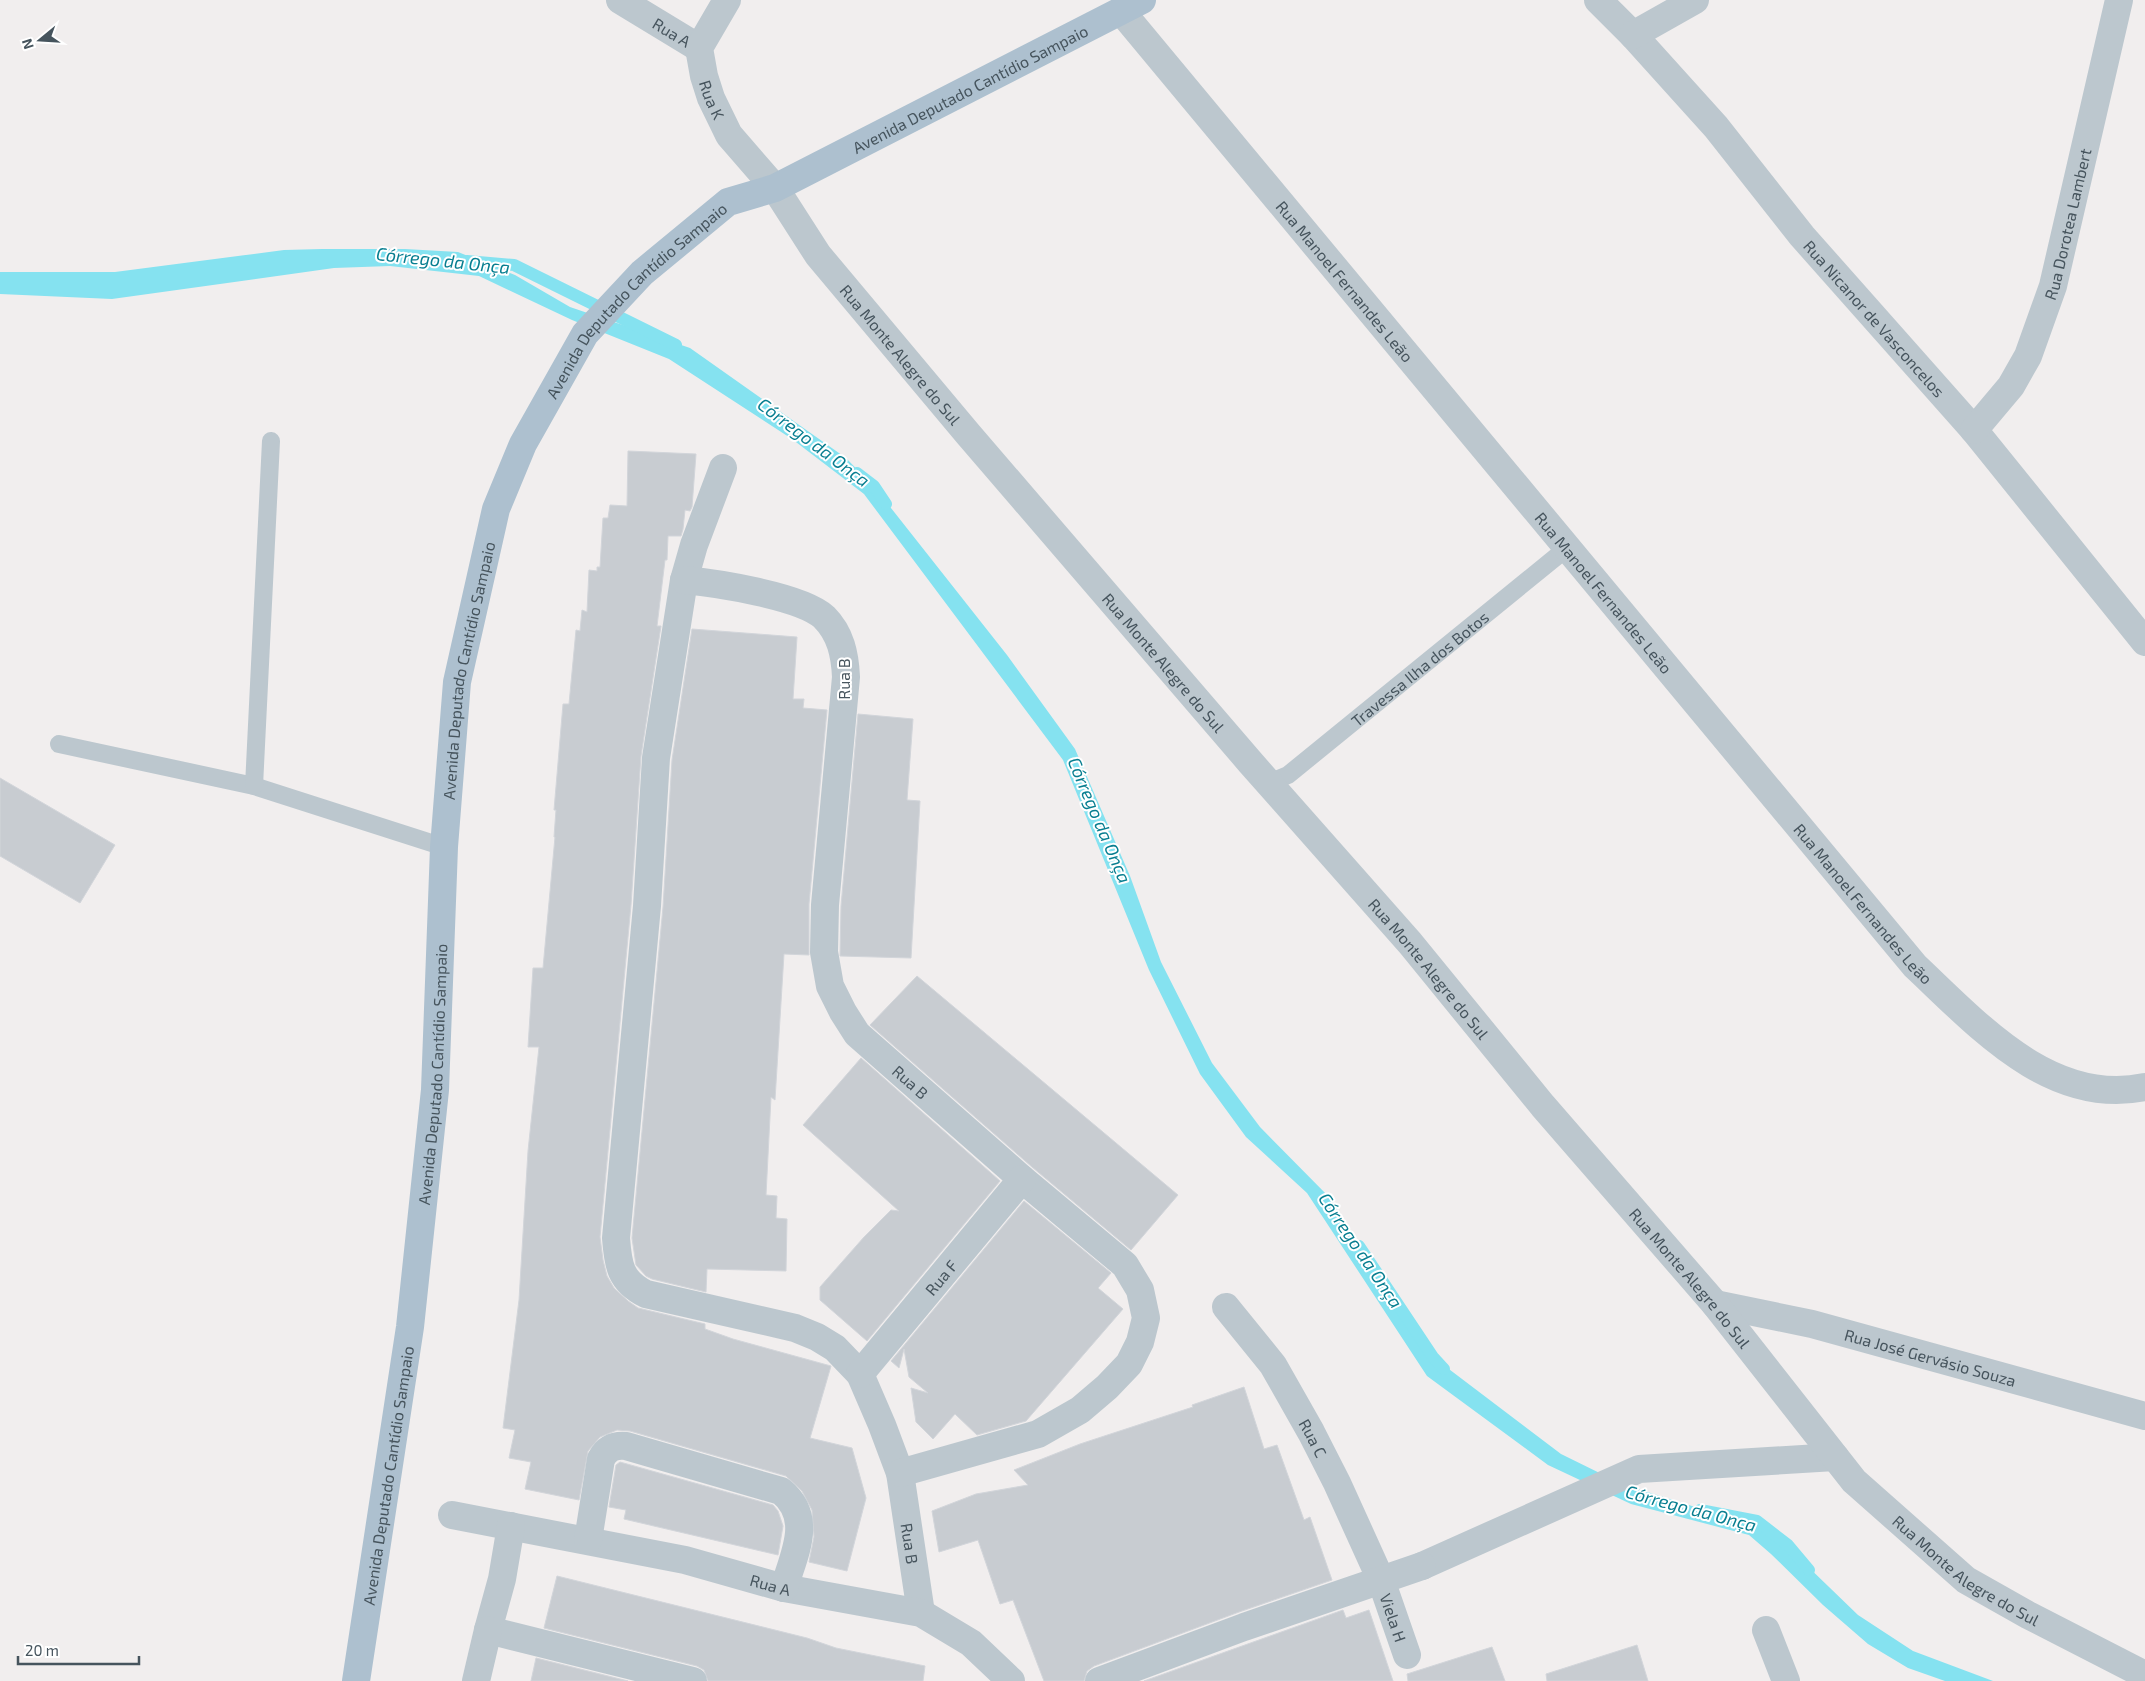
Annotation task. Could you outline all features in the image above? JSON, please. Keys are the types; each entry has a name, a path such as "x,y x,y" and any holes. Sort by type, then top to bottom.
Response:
{"main road":[{"name":"Avenida Deputado Cantídio Sampaio","path":"356,1681 412,1307 435,1090 444,847 457,682 496,509 523,444 585,334 642,273 728,202 775,188 1132,5"}],"street":[{"name":"Rua A","path":"620,0 699,48"},
{"path":"699,48 727,0"},
{"name":"Rua Nicanor de Vasconcelos","path":"1598,0 1633,35 1716,127 1802,236 1974,430 2145,642"},
{"path":"1633,35 1695,0"},
{"name":"Rua Dorotea Lambert","path":"1974,430 2011,386 2028,356 2052,286 2118,0"},
{"name":"Rua Manoel Fernandes Leão","path":"1132,5 1567,548 1915,966 1993,1039 2042,1072 2086,1087 2128,1091 2145,1087"},
{"name":"Rua K","path":"699,48 704,76 711,98 729,135 775,188"},
{"name":"Rua Monte Alegre do Sul","path":"775,188 818,255 974,441 1269,783 1410,943 1543,1106 1715,1304 1854,1482 1966,1580 2145,1674"},
{"name":"Rua B","path":"723,468 694,545 684,580 656,758 647,906 616,1238 618,1258 623,1275 633,1287 646,1294 795,1328 817,1337 835,1348 860,1374 900,1473 921,1613"},
{"name":"Rua B","path":"684,580 716,583 803,604 823,617 837,634 845,654 846,677 825,905 824,952 830,986 843,1012 858,1034 1022,1179 1125,1265 1140,1290 1146,1318 1140,1342 1129,1364 1107,1387 1080,1410 1038,1434 900,1473"},
{"name":"Rua F","path":"860,1374 1022,1179"},
{"name":"Rua José Gervásio Souza","path":"1715,1304 1812,1324 2145,1416"},
{"name":"Rua C","path":"1226,1307 1273,1364 1292,1396 1337,1483 1381,1580"},
{"path":"588,1540 601,1459 605,1452 611,1448 618,1445 626,1446 781,1491 791,1500 798,1512 800,1527 784,1588"},
{"path":"1099,1681 1422,1566 1639,1469 1835,1457"},
{"name":"Rua A","path":"452,1515 685,1560 784,1588 921,1613 971,1643 1011,1681"},
{"path":"476,1681 502,1578 511,1526"},
{"name":"Viela H","path":"1381,1580 1407,1655"},
{"path":"488,1630 693,1681"},
{"path":"1766,1630 1786,1681"}],"lane":[{"path":"254,786 270,441"},
{"name":"Travessa Ilha dos Botos","path":"1269,783 1288,775 1567,548"},
{"path":"59,744 254,786 444,847"}],"water":[{"path":"405,249 458,252 515,275 570,307 690,348 846,458 876,489 1007,655 1075,749 1130,876 1161,962 1212,1063 1260,1127 1331,1199 1367,1259 1433,1357 1561,1454 1622,1484 1711,1512 1757,1521 1799,1558 1858,1615 1913,1651 1993,1681 1945,1681 1908,1668 1868,1644 1823,1605 1749,1535 1631,1504 1548,1465 1427,1376 1307,1193 1246,1137 1200,1074 1149,970 1063,760 864,494 792,439 669,359 572,320 479,276 390,266 334,268 112,299 0,294 0,272 115,272 284,250"}],"building":[{"path":"628,451 696,454 692,507 690,511 685,510 681,536 668,536 667,560 665,560 657,626 661,626 641,756 631,905 600,1237 603,1260 607,1276 614,1288 638,1308 705,1324 705,1329 733,1339 831,1366 810,1438 852,1448 866,1498 847,1571 809,1562 814,1537 812,1510 802,1491 786,1476 630,1431 617,1430 600,1437 588,1451 579,1500 525,1489 531,1462 509,1458 515,1430 503,1428 519,1300 528,1151 539,1047 528,1047 533,968 543,968 555,837 556,810 554,810 563,704 569,704 576,630 580,631 582,610 587,612 589,570 597,571 597,567 600,567 603,518 608,518 610,505 627,506"},
{"path":"692,629 797,637 793,699 804,699 803,708 827,710 809,904 809,955 784,954 775,1100 771,1097 766,1195 777,1196 776,1218 787,1219 786,1271 707,1269 706,1292 646,1276 636,1265 632,1238 663,907 672,760"},
{"path":"858,714 913,719 907,800 920,801 911,958 840,956 841,906"},
{"path":"0,778 115,845 80,903 0,856"},
{"path":"917,976 1178,1195 1131,1250 1032,1167 870,1025"},
{"path":"861,1058 1000,1181 867,1341 820,1300 820,1287 864,1237 891,1210 899,1211 803,1125"},
{"path":"1024,1201 1111,1273 1098,1288 1123,1309 1026,1421 977,1435 955,1414 933,1439 916,1422 911,1388 928,1393 909,1377 904,1349 899,1368 891,1361"},
{"path":"1244,1387 1264,1449 1277,1445 1304,1520 1310,1517 1332,1580 1239,1612 1094,1666 1087,1671 1084,1681 1044,1681 1013,1600 1000,1604 978,1540 939,1552 932,1511 976,1494 1028,1485 1014,1470 1080,1444 1193,1407 1192,1405"},
{"path":"620,1462 773,1505 778,1511 783,1526 778,1555 624,1519 626,1510 609,1507 616,1465"},
{"path":"557,1576 807,1638 836,1648 925,1666 923,1681 708,1681 704,1670 697,1666 544,1628"},
{"path":"1343,1610 1346,1618 1369,1610 1393,1681 1144,1681"},
{"path":"1637,1645 1648,1681 1547,1681 1546,1674"},
{"path":"1492,1647 1505,1681 1408,1681 1407,1674"},
{"path":"536,1658 628,1681 531,1681"}],"waterway":[{"name":"Córrego da Onça","path":"467,261 514,265 676,345"},
{"name":"Córrego da Onça","path":"857,473 874,486 886,504"},
{"name":"Córrego da Onça","path":"1359,1246 1433,1357 1444,1369"},
{"name":"Córrego da Onça","path":"1700,1510 1757,1521 1788,1545 1809,1570"}]}
